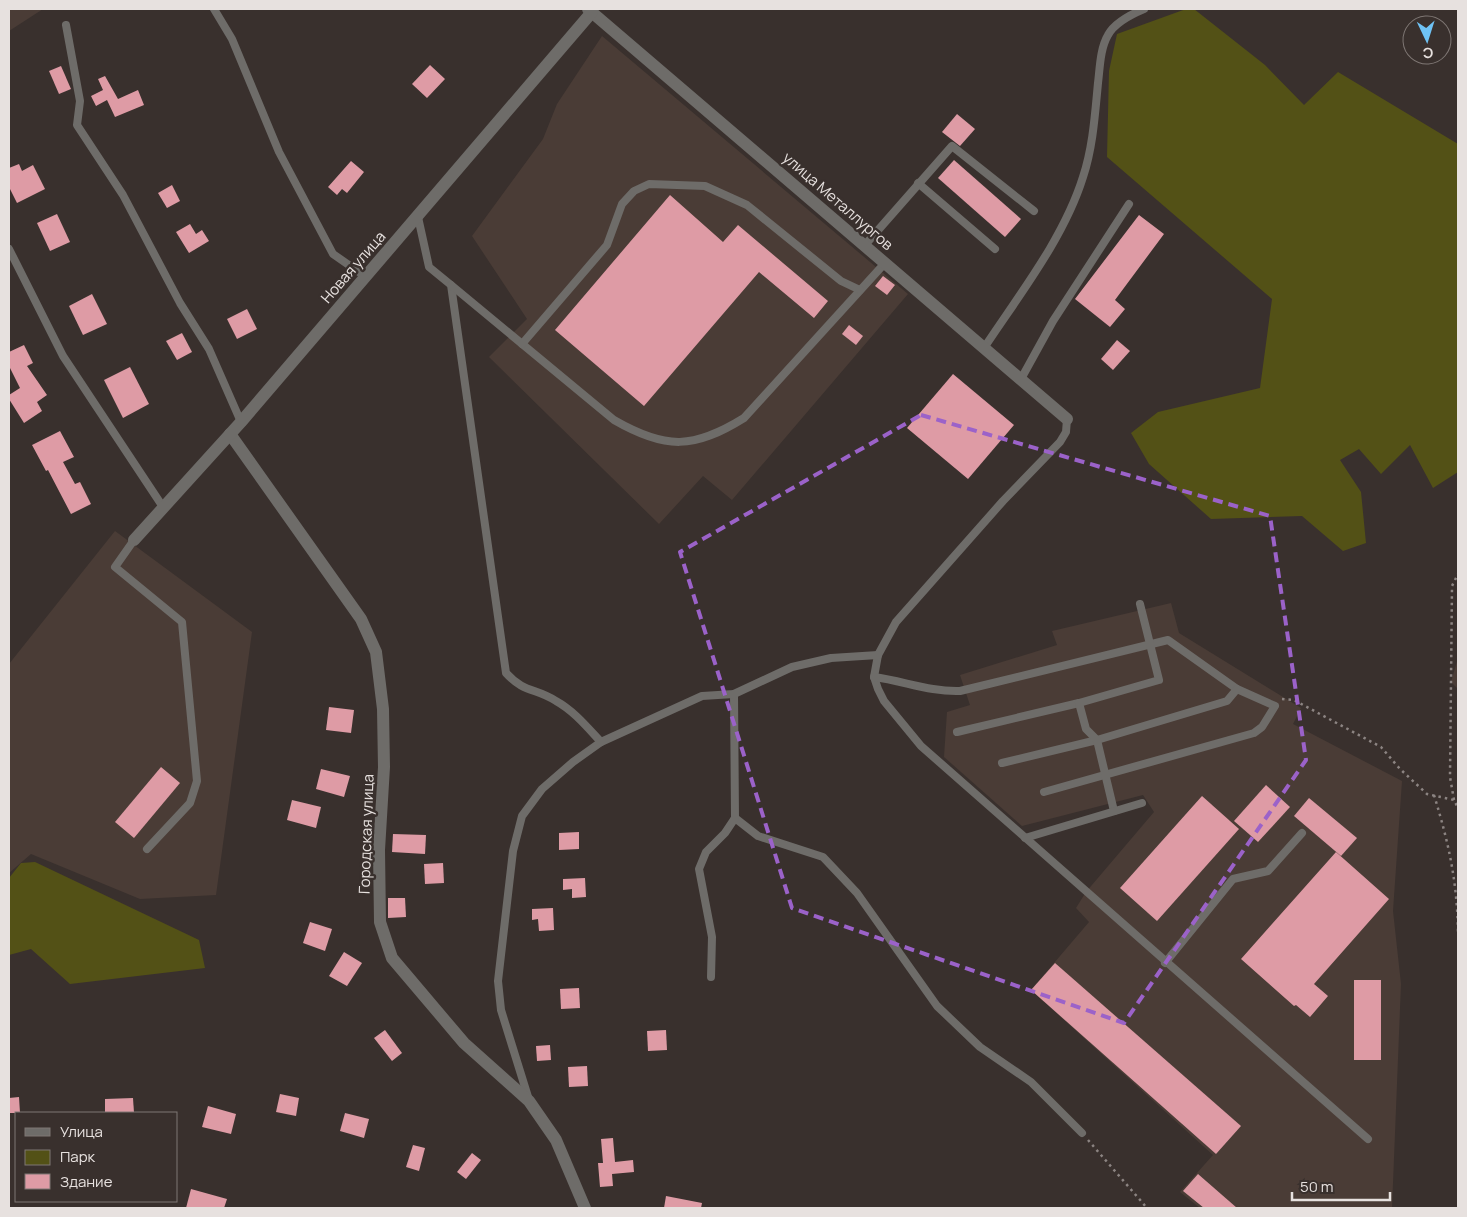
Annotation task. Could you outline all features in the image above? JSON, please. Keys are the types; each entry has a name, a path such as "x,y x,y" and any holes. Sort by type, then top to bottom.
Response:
{"street":[{"name":"Новая улица","path":"134,540 241,422 418,217 590,10"},
{"name":"улица Металлургов","path":"590,10 1067,419"},
{"name":"Городская улица","path":"230,434 361,619 376,652 383,709 384,767 379,850 380,922 392,958 464,1043 529,1101 556,1140 585,1208"}],"lane":[{"path":"214,9 232,39 279,152 333,254 366,277"},
{"path":"984,348 1042,261 1071,208 1083,178 1089,155 1102,53 1108,34 1127,16 1144,9"},
{"path":"66,25 80,101 77,125 123,195 180,303 209,349 241,422"},
{"path":"864,245 952,146 1034,212"},
{"path":"918,183 995,249"},
{"path":"522,344 607,245 622,204 634,191 649,184 704,186 747,206 841,280 860,290"},
{"path":"1021,379 1053,321 1129,204"},
{"path":"418,217 429,266 614,420 636,432 664,441 691,443 719,434 744,418 885,263"},
{"path":"9,249 63,356 163,507"},
{"path":"450,285 506,673 516,685 555,700 576,714 601,742"},
{"path":"1067,419 1066,432 1060,442 1003,501 896,622 878,655 874,677 884,701 921,746 1165,963 1368,1139"},
{"path":"134,540 115,567 182,622 197,781 190,803 148,849"},
{"path":"957,732 1079,703 1159,680 1140,604"},
{"path":"874,677 899,680 926,689 960,691 1168,640 1237,689 1275,706 1262,727 1254,733 1044,792"},
{"path":"529,1101 502,1010 498,981 513,851 522,816 542,789 601,742 702,696 734,694 792,667 831,658 878,655"},
{"path":"1002,763 1096,740 1227,701 1237,689"},
{"path":"711,976 712,937 699,869 706,852 725,833 734,818 734,694"},
{"path":"1079,703 1086,730 1096,740 1114,811"},
{"path":"1024,838 1142,803"},
{"path":"734,818 758,836 823,857 857,893 937,1006 980,1047 1031,1082 1082,1133"},
{"path":"1165,963 1233,879 1268,871 1302,833"}],"path":[{"path":"1458,574 1452,586 1450,777 1454,800 1458,808"},
{"path":"1275,706 1279,699 1294,700 1381,746 1400,770 1427,794 1454,800"},
{"path":"1434,795 1447,837 1457,888 1458,932"},
{"path":"1082,1133 1147,1208"}],"highlighted area":[{"path":"921,415 1270,516 1306,760 1124,1023 792,908 680,552"}],"shaded area":[{"path":"9,9 43,9 9,31"},
{"path":"602,36 908,294 732,500 703,476 659,524 489,357 527,319 472,236 543,139 557,104"},
{"path":"115,531 252,632 216,895 140,899 31,854 9,873 9,664"},
{"path":"1171,603 1179,633 1301,708 1293,724 1402,781 1393,911 1401,984 1392,1208 1200,1208 1180,1192 1213,1155 1031,990 1089,922 1076,908 1086,892 1154,812 1143,795 1022,826 944,757 947,712 970,705 960,675 1057,645 1052,631"},
{"path":"1458,658 1458,689 1451,682"}],"green space":[{"path":"1186,9 1194,9 1265,65 1304,105 1338,72 1458,144 1458,472 1433,488 1410,445 1381,474 1359,449 1340,460 1361,492 1366,543 1343,551 1302,516 1211,519 1149,464 1131,433 1158,412 1260,388 1272,299 1107,157 1109,71 1117,34"},
{"path":"35,862 199,940 205,968 70,984 31,949 9,955 9,878 21,863"}],"building":[{"path":"430,65 445,79 427,98 412,84"},
{"path":"61,66 71,89 59,94 49,71"},
{"path":"105,76 118,99 138,90 144,105 115,117 107,100 96,106 91,96 103,90 98,79"},
{"path":"957,114 975,129 960,146 942,132"},
{"path":"954,160 1021,219 1005,237 938,178"},
{"path":"351,161 364,172 347,193 342,189 337,195 328,187"},
{"path":"19,164 22,171 33,165 45,189 17,203 9,187 9,168"},
{"path":"172,185 180,201 167,208 158,193"},
{"path":"670,195 723,242 738,225 828,301 814,318 759,272 644,406 555,330"},
{"path":"57,214 70,242 50,251 37,223"},
{"path":"1139,215 1164,234 1115,300 1125,309 1110,327 1075,299"},
{"path":"190,224 196,234 202,230 209,241 189,253 176,232"},
{"path":"883,276 895,285 887,295 875,286"},
{"path":"92,294 107,324 83,335 69,306"},
{"path":"247,309 257,329 237,339 227,319"},
{"path":"849,325 863,336 856,345 842,334"},
{"path":"182,333 192,352 177,360 166,341"},
{"path":"1117,340 1130,351 1113,370 1101,359"},
{"path":"24,345 33,363 27,366 47,395 37,402 42,411 24,423 9,399 9,395 20,388 9,366 9,352"},
{"path":"130,367 149,404 123,418 104,380"},
{"path":"953,374 1014,425 968,479 907,428"},
{"path":"60,431 74,457 63,462 75,484 80,482 91,504 71,514 48,470 46,471 32,445"},
{"path":"329,707 354,710 351,733 326,730"},
{"path":"161,767 180,783 134,838 115,822"},
{"path":"321,769 350,776 344,797 316,789"},
{"path":"1266,785 1290,807 1258,842 1234,821"},
{"path":"1202,796 1239,829 1157,921 1120,888"},
{"path":"1309,798 1357,838 1341,856 1294,816"},
{"path":"292,800 321,807 316,828 287,820"},
{"path":"579,832 579,849 559,850 559,833"},
{"path":"393,834 426,835 425,854 392,852"},
{"path":"1336,852 1389,899 1314,984 1328,996 1310,1017 1296,1005 1294,1006 1241,959"},
{"path":"443,863 444,883 425,884 424,864"},
{"path":"585,878 586,897 572,898 572,889 563,890 563,879"},
{"path":"388,898 405,898 406,917 388,918"},
{"path":"553,908 554,930 539,931 538,919 532,920 532,909"},
{"path":"310,922 332,929 325,951 303,943"},
{"path":"344,952 362,963 347,986 329,976"},
{"path":"1055,963 1241,1126 1216,1154 1031,990"},
{"path":"1354,980 1381,980 1381,1060 1354,1060"},
{"path":"579,988 580,1008 561,1009 560,989"},
{"path":"385,1030 402,1053 392,1061 374,1038"},
{"path":"666,1030 667,1050 648,1051 647,1031"},
{"path":"550,1045 551,1060 537,1061 536,1046"},
{"path":"587,1066 588,1086 569,1087 568,1067"},
{"path":"280,1094 299,1098 296,1116 276,1112"},
{"path":"19,1097 20,1112 9,1113 9,1098"},
{"path":"133,1098 134,1112 105,1112 105,1099"},
{"path":"208,1106 236,1114 231,1134 202,1127"},
{"path":"345,1113 369,1119 364,1138 340,1131"},
{"path":"613,1138 615,1162 633,1160 634,1172 612,1174 613,1186 600,1187 598,1163 603,1163 601,1139"},
{"path":"413,1145 425,1148 419,1171 406,1167"},
{"path":"472,1153 481,1160 466,1179 457,1172"},
{"path":"1198,1174 1237,1208 1204,1208 1183,1191"},
{"path":"191,1189 227,1199 224,1208 186,1208"},
{"path":"666,1196 702,1203 701,1208 664,1208"}]}
